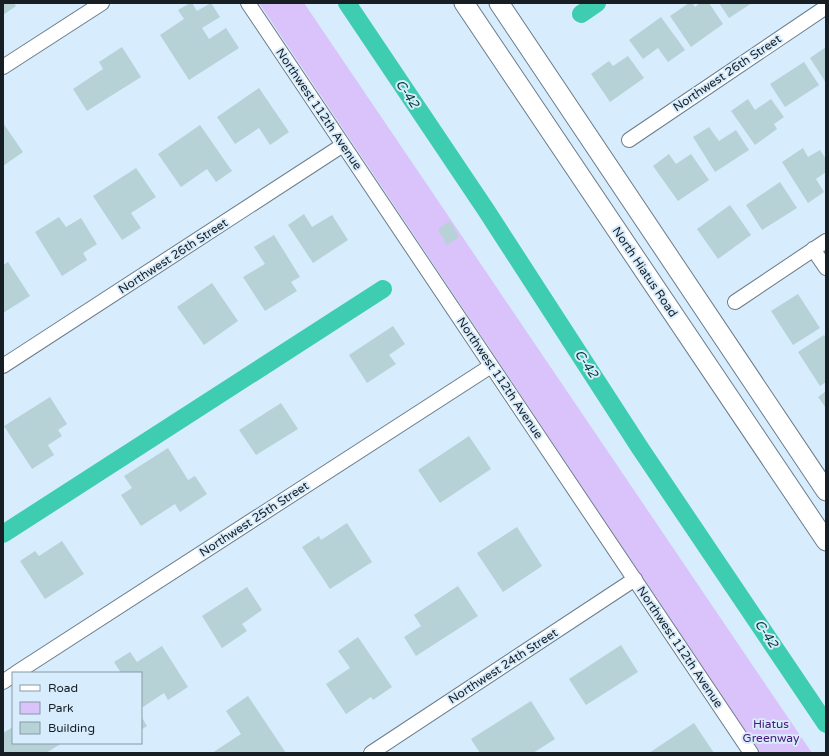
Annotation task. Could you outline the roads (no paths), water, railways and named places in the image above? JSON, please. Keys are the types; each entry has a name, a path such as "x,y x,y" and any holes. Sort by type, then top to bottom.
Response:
{"main road":[{"name":"North Hiatus Road","path":"464,3 826,541"},
{"path":"499,3 826,491"}],"street":[{"path":"3,67 102,3"},
{"name":"Northwest 112th Avenue","path":"248,3 751,753"},
{"name":"Northwest 26th Street","path":"629,140 826,7"},
{"name":"Northwest 26th Street","path":"3,366 343,145"},
{"path":"735,302 826,241"},
{"path":"814,249 826,268"},
{"name":"Northwest 25th Street","path":"18,672 491,366"},
{"name":"Northwest 24th Street","path":"372,753 635,579"},
{"path":"3,682 12,676"}],"waterway":[{"name":"C-42","path":"347,3 486,210 640,448 826,724"},
{"path":"581,14 597,3"},
{"path":"3,534 383,289"}],"park label":[{"name":"Hiatus Greenway","path":"771,731"}]}
